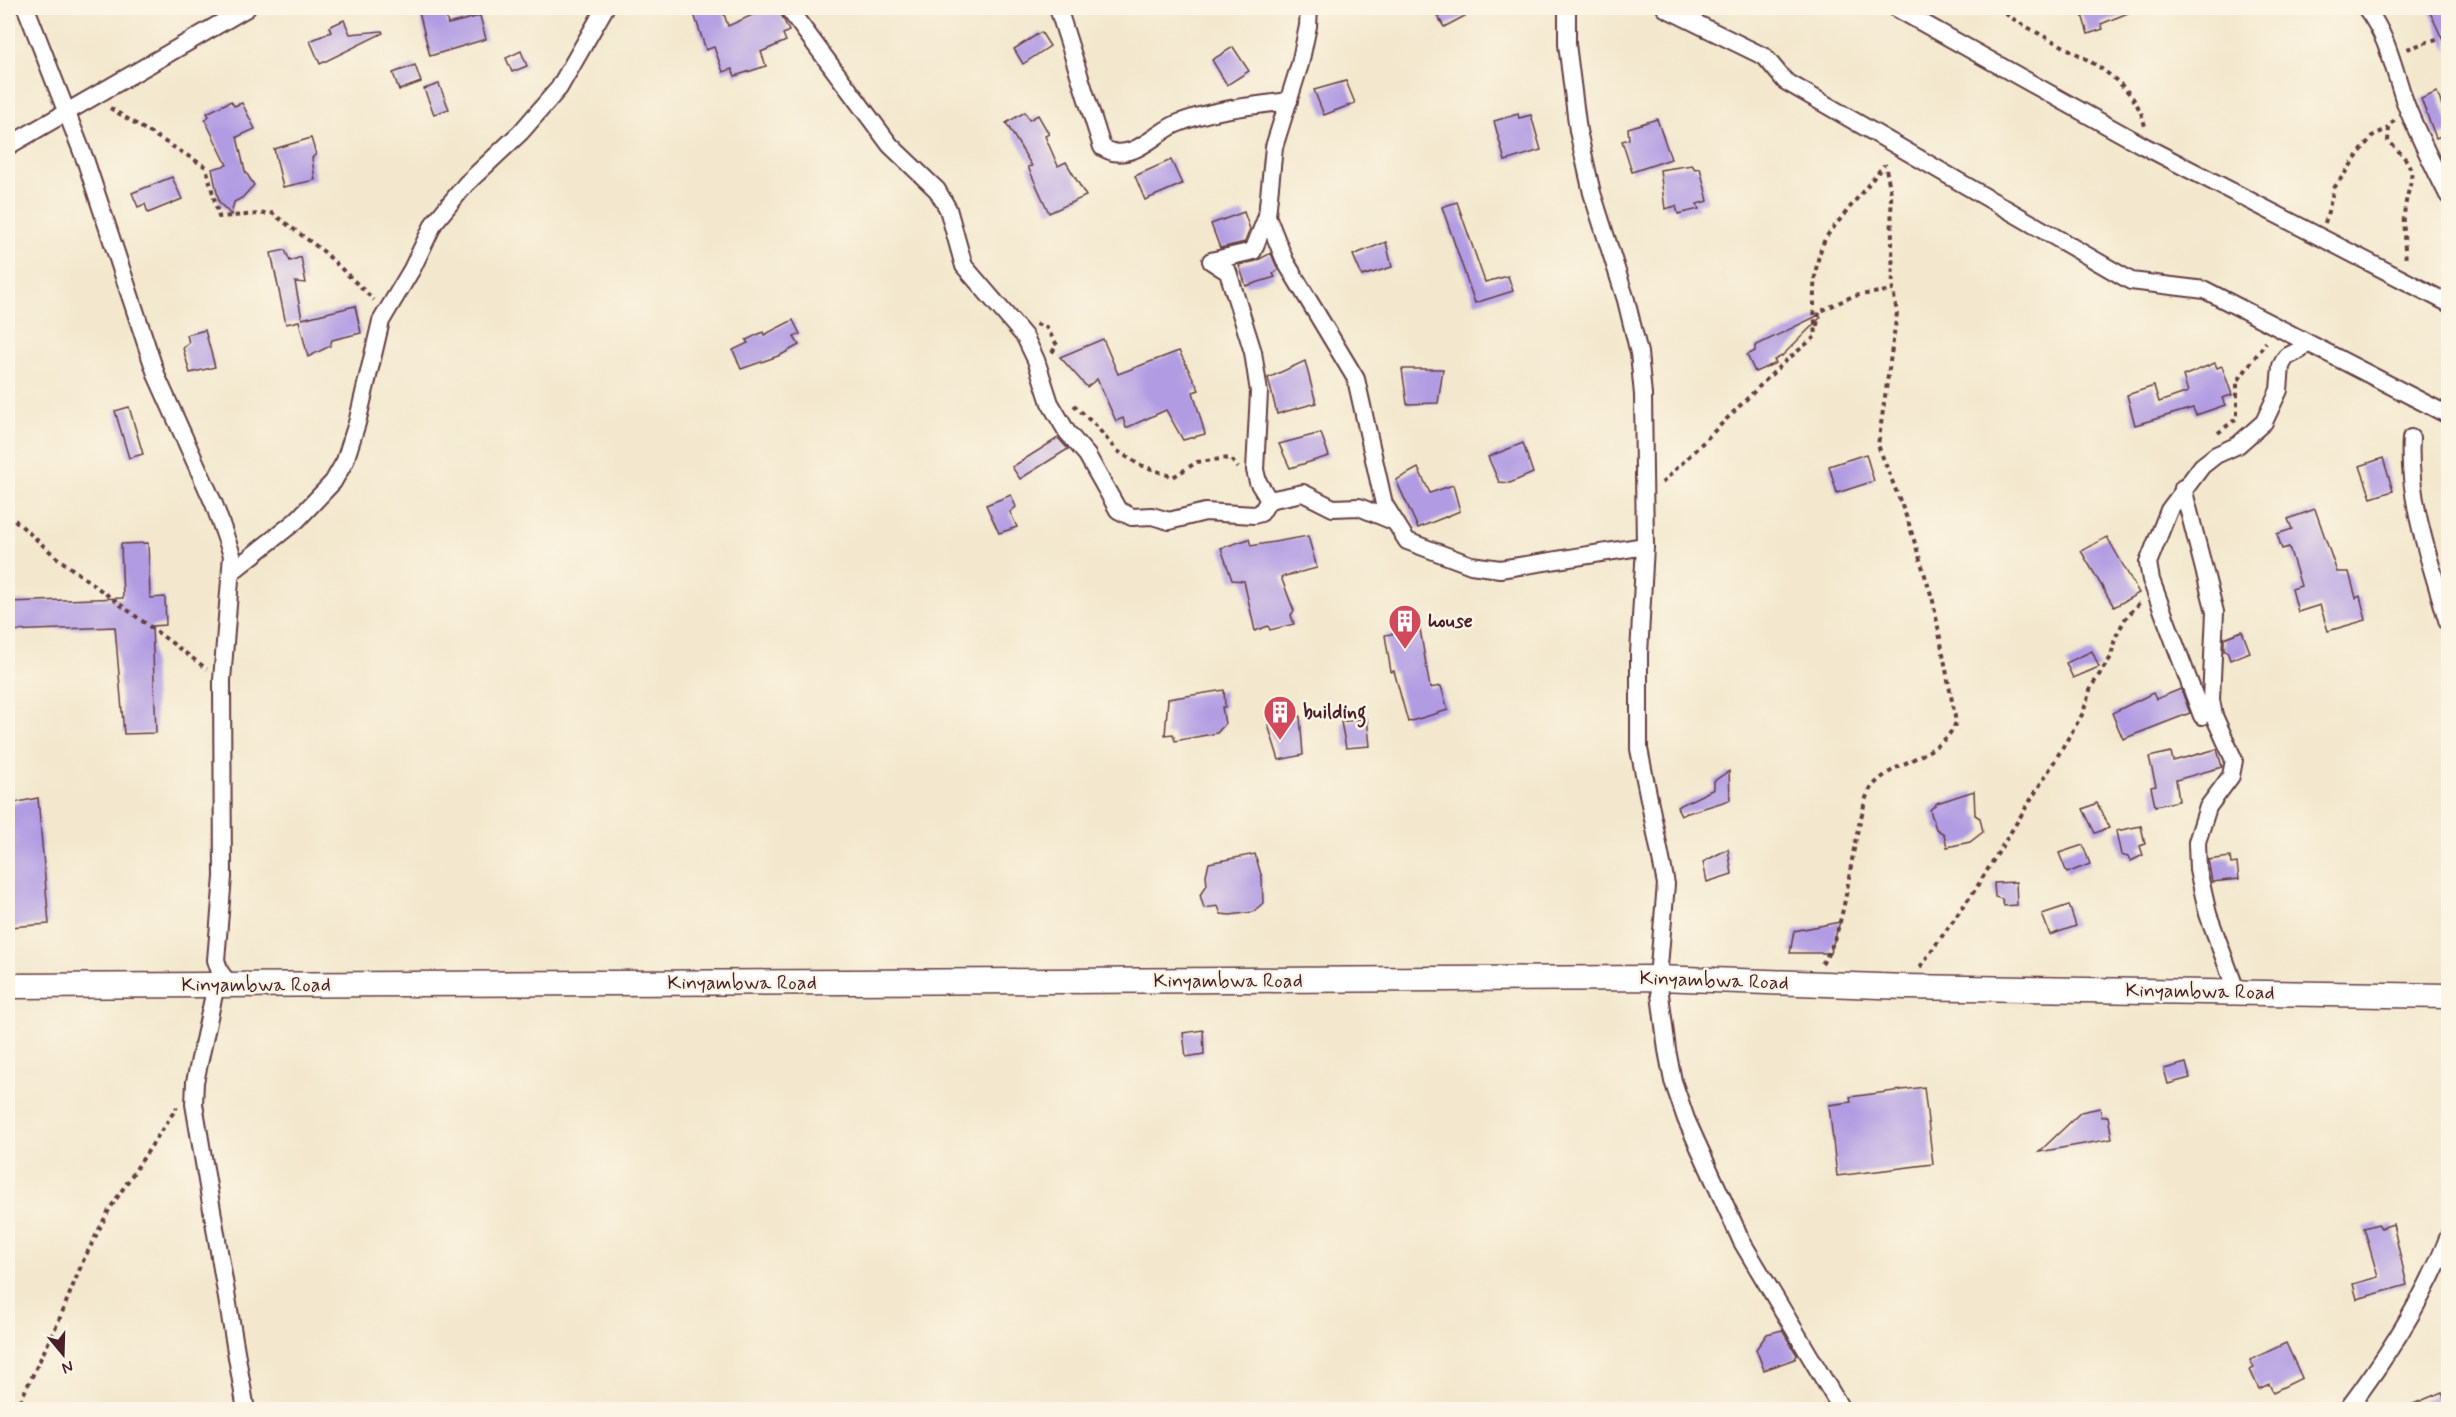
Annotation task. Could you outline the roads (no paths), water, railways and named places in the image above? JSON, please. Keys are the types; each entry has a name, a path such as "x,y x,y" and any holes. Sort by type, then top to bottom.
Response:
{"street":[{"path":"26,8 66,110 157,377 227,537 232,555 233,571 222,680 223,877 216,960 223,985 195,1082 194,1104 246,1410"},
{"path":"34,30 40,8"},
{"path":"8,147 66,110 247,8"},
{"path":"233,571 297,520 333,482 345,460 357,423 381,321 435,223 466,184 521,132 559,88 605,8"},
{"path":"788,8 890,145 937,190 948,209 964,266 1017,328 1028,345 1050,403 1067,432 1087,455 1118,510 1132,517 1152,516 1169,521 1205,512 1254,515 1261,513 1269,500 1303,493 1333,508 1359,507 1393,521"},
{"path":"1058,8 1102,147 1109,151 1122,154 1137,148 1175,125 1209,113 1289,101"},
{"path":"1269,500 1258,482 1256,470 1259,392 1253,352 1228,272 1211,261 1253,251 1267,216 1274,147 1300,64 1308,26 1309,8"},
{"path":"1567,8 1567,44 1578,131 1592,193 1626,300 1639,353 1643,395 1645,546 1639,654 1639,749 1666,884 1658,978 1673,1081 1698,1148 1742,1242 1842,1410"},
{"path":"1665,8 1766,57 1785,81 2131,280 2205,290 2448,415"},
{"path":"1896,8 2142,145 2448,303"},
{"path":"2366,8 2384,34 2389,57 2405,101 2448,195"},
{"path":"1267,216 1285,261 1356,379 1384,504 1407,541 1471,565 1500,570 1645,546"},
{"path":"2202,716 2151,580 2148,563 2169,510 2183,488 2202,466 2216,455 2238,445 2264,422 2279,390 2281,366 2286,357 2300,350"},
{"path":"2411,438 2413,496 2448,623"},
{"path":"2183,488 2215,612 2211,700 2214,716 2234,760 2231,776 2208,807 2197,842 2198,870 2208,914 2237,993"},
{"name":"Kinyambwa Road","path":"8,986 1658,978 1906,987 2448,996"},
{"path":"2347,1410 2380,1366 2433,1276 2448,1238"}],"place":[{"name":"house","path":"1405,650"},
{"name":"building","path":"1280,741"}]}
